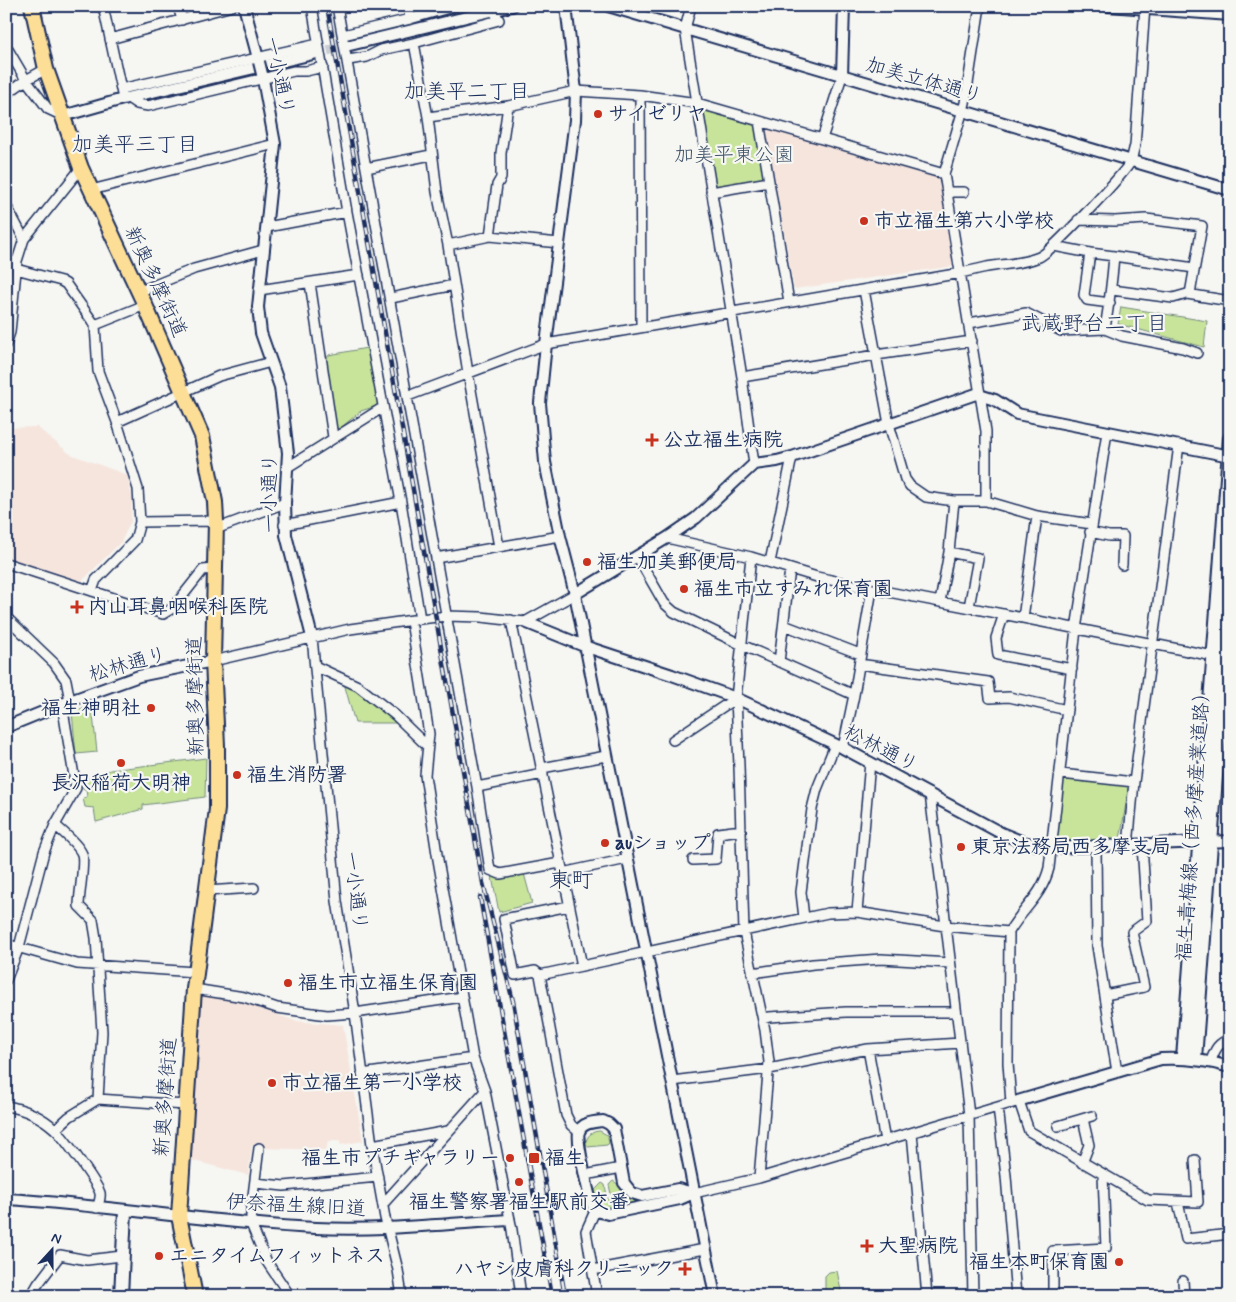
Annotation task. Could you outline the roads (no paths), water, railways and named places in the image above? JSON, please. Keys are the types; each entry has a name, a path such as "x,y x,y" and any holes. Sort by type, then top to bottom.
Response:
{"main road":[{"name":"新奥多摩街道","path":"32,6 46,69 81,168 142,299 202,436 215,502 213,661 217,746 216,809 195,972 179,1216 195,1296"},
{"name":"福生青梅線（西多摩産業道路）","path":"1205,842 1203,790 1222,658 1230,438"},
{"name":"福生青梅線（西多摩産業道路）","path":"1205,842 1230,589"},
{"path":"1189,1058 1205,842"},
{"path":"121,1296 125,1210"}],"street":[{"path":"103,6 110,39 127,96 137,104 148,106 263,76 323,67"},
{"path":"178,6 182,20"},
{"path":"110,39 232,6"},
{"name":"一小通り","path":"244,6 263,76 275,144 258,308 261,333 280,387 288,453 284,525 312,637 337,901 355,1013 372,1145 402,1296"},
{"path":"312,6 382,408 401,502 429,734 425,775 473,1058 485,1091 513,1235 521,1296"},
{"path":"337,6 478,787 490,870 500,874 560,863"},
{"path":"408,6 410,19"},
{"path":"342,34 410,19 456,6"},
{"path":"350,45 492,8 512,6"},
{"path":"566,6 576,91 575,120 540,403 545,462 560,536 575,594 715,1296"},
{"name":"加美立体通り","path":"608,6 1230,190"},
{"path":"691,6 685,29 742,377 754,464"},
{"path":"822,139 842,76 844,6"},
{"path":"980,6 962,111 944,174 986,431 986,501"},
{"path":"1108,6 1230,15"},
{"path":"348,60 367,57 381,50 499,20 492,8"},
{"path":"408,396 546,344 864,290 986,267 1025,262 1047,253 1131,161 1135,146 1145,8"},
{"path":"414,43 428,117 431,155 499,547"},
{"path":"6,46 26,80 48,109 63,116 127,96 318,44"},
{"path":"127,96 313,54"},
{"path":"6,94 46,69"},
{"path":"428,117 508,106 576,91 640,96 697,103 944,174"},
{"path":"640,96 641,328"},
{"path":"490,236 497,184 501,178 508,106"},
{"path":"759,121 789,302"},
{"path":"91,190 275,144"},
{"path":"366,168 431,155"},
{"path":"6,344 10,332 16,265 24,239 81,168"},
{"path":"711,192 769,182"},
{"path":"947,192 964,192"},
{"path":"6,205 24,239"},
{"path":"266,227 347,212"},
{"path":"1078,220 1115,221 1146,219 1202,226 1190,294"},
{"path":"448,245 490,236 559,243"},
{"path":"1054,246 1194,268"},
{"path":"95,325 194,269 263,250"},
{"path":"1090,252 1084,295 1087,300 1110,303"},
{"path":"1105,329 1112,290 1114,256"},
{"path":"6,262 66,284 95,325 98,371 138,488 140,522 135,540 96,580 92,591"},
{"path":"259,290 359,276"},
{"path":"310,283 333,437"},
{"path":"390,298 454,285"},
{"path":"864,290 889,424 905,479 910,486 926,498 954,501 986,501 1036,516 1091,528 1109,536 1124,536 1122,565"},
{"path":"1112,290 1173,298 1190,294 1230,300"},
{"path":"969,323 1026,313 1061,331 1105,329 1122,336 1183,348 1197,353"},
{"path":"742,377 972,341"},
{"path":"116,422 219,376 271,362"},
{"path":"525,622 575,594 667,538 696,518 754,464 792,457 976,394 995,400 1017,414 1229,456"},
{"path":"288,467 382,408"},
{"path":"1107,432 1076,629 1049,868 1043,887 1033,902 1020,914 1009,932 1008,1063 1015,1102 1029,1132 1148,1200 1198,1202 1195,1160"},
{"path":"1128,846 1134,782 1179,445"},
{"path":"770,562 792,457"},
{"path":"940,602 949,552 954,501"},
{"path":"284,525 401,502"},
{"path":"140,522 216,525 284,503"},
{"path":"1023,618 1036,516"},
{"path":"436,558 560,536"},
{"path":"667,538 770,562 817,577 872,589 1222,658"},
{"path":"949,552 978,558 969,607"},
{"path":"636,556 664,603 674,612 854,695"},
{"path":"750,557 736,698 744,932 763,1019 769,1068 759,1178"},
{"path":"6,563 163,614 173,608 204,570 215,569"},
{"path":"779,662 790,568"},
{"path":"804,918 801,892 812,808 817,789 839,746 854,695 872,589"},
{"path":"1004,614 996,638 998,655 1072,669"},
{"name":"松林通り","path":"6,727 66,702 139,676 213,661 312,637 350,629 446,616 511,620 525,622 584,646 736,698 839,746 1001,833 1022,842 1052,848 1230,840"},
{"path":"6,617 54,663 66,680 66,702 76,788 55,825 44,852 19,948 6,980"},
{"path":"511,620 582,966"},
{"path":"784,625 860,654"},
{"path":"859,664 988,682 990,698 1009,697 1067,710"},
{"path":"315,666 358,686 395,715 427,746"},
{"path":"673,740 736,698"},
{"path":"478,787 606,756"},
{"path":"857,912 870,762"},
{"path":"1061,774 1134,782"},
{"path":"930,794 970,1116 973,1296"},
{"path":"55,825 68,836 82,854 83,868 79,906 92,920 96,938 102,1032 98,1099"},
{"path":"693,860 716,859 718,833 741,830"},
{"path":"1105,995 1144,987 1132,932 1147,921 1142,845"},
{"path":"1096,847 1097,946 1117,1072"},
{"path":"562,873 627,859"},
{"path":"206,892 254,888"},
{"path":"569,906 504,918 515,975 535,971 540,975 566,1115 571,1125 579,1132"},
{"path":"540,975 828,913 857,912 945,926 1009,932"},
{"path":"6,944 77,964 195,972"},
{"path":"752,973 813,964 881,959 950,963"},
{"path":"194,989 244,997 277,1008 327,1015 355,1013 462,997"},
{"path":"763,1019 846,1012 956,1012"},
{"path":"1211,1061 1220,1043 1230,1039"},
{"path":"672,1081 769,1068 868,1049 960,1043"},
{"path":"868,1049 885,1141"},
{"path":"362,1074 473,1058"},
{"path":"594,1211 608,1214 680,1200 694,1193 759,1178 1162,1059 1189,1058 1211,1061 1230,1068"},
{"path":"383,1204 485,1091"},
{"path":"56,1129 68,1117 98,1099 185,1105"},
{"path":"6,1106 15,1107 35,1115 56,1129 98,1188 100,1198 97,1208"},
{"path":"998,1107 1007,1185 1016,1296"},
{"path":"1058,1126 1092,1116"},
{"path":"1082,1163 1089,1145 1083,1119"},
{"path":"598,1296 586,1231 594,1211 590,1201 579,1142 579,1132 584,1125 603,1121 614,1129 627,1189 642,1196 678,1189 694,1193"},
{"path":"372,1145 448,1131"},
{"path":"912,1133 927,1296"},
{"path":"259,1148 251,1224 267,1262 290,1296"},
{"path":"585,1175 621,1168"},
{"path":"1053,1296 1053,1251 1106,1248 1103,1175"},
{"path":"255,1183 284,1186 378,1177"},
{"name":"伊奈福生線旧道","path":"6,1199 251,1224 318,1228 388,1227 509,1220"},
{"path":"1178,1202 1186,1239 1230,1234"},
{"path":"593,1270 705,1249"},
{"path":"31,1296 60,1255 88,1260 122,1256"},
{"path":"1183,1281 1184,1296"},
{"path":"647,1296 664,1296"}],"tunnel":[{"path":"313,54 350,45"}],"railway":[{"path":"327,6 483,883 513,1001 565,1296"},
{"path":"480,897 552,1296"}],"place":[{"name":"サイゼリヤ","path":"598,114"},
{"name":"市立福生第六小学校","path":"864,221"},
{"name":"公立福生病院","path":"652,440"},
{"name":"福生加美郵便局","path":"587,562"},
{"name":"福生市立すみれ保育園","path":"684,589"},
{"name":"内山耳鼻咽喉科医院","path":"77,607"},
{"name":"福生神明社","path":"151,708"},
{"name":"長沢稲荷大明神","path":"121,763"},
{"name":"福生消防署","path":"237,775"},
{"name":"auショップ","path":"605,843"},
{"name":"東京法務局西多摩支局","path":"961,847"},
{"name":"福生市立福生保育園","path":"288,983"},
{"name":"市立福生第一小学校","path":"272,1083"},
{"name":"福生市プチギャラリー","path":"510,1158"},
{"name":"福生","path":"534,1158"},
{"name":"福生警察署福生駅前交番","path":"519,1182"},
{"name":"大聖病院","path":"867,1246"},
{"name":"エニタイムフィットネス","path":"159,1256"},
{"name":"福生本町保育園","path":"1119,1262"},
{"name":"ハヤシ皮膚科クリニック","path":"685,1269"}],"district":[{"name":"加美平二丁目","path":"467,92"},
{"name":"加美平三丁目","path":"135,145"},
{"name":"武蔵野台二丁目","path":"1094,324"},
{"name":"東町","path":"571,881"}],"park label":[{"name":"加美平東公園","path":"734,155"}]}
